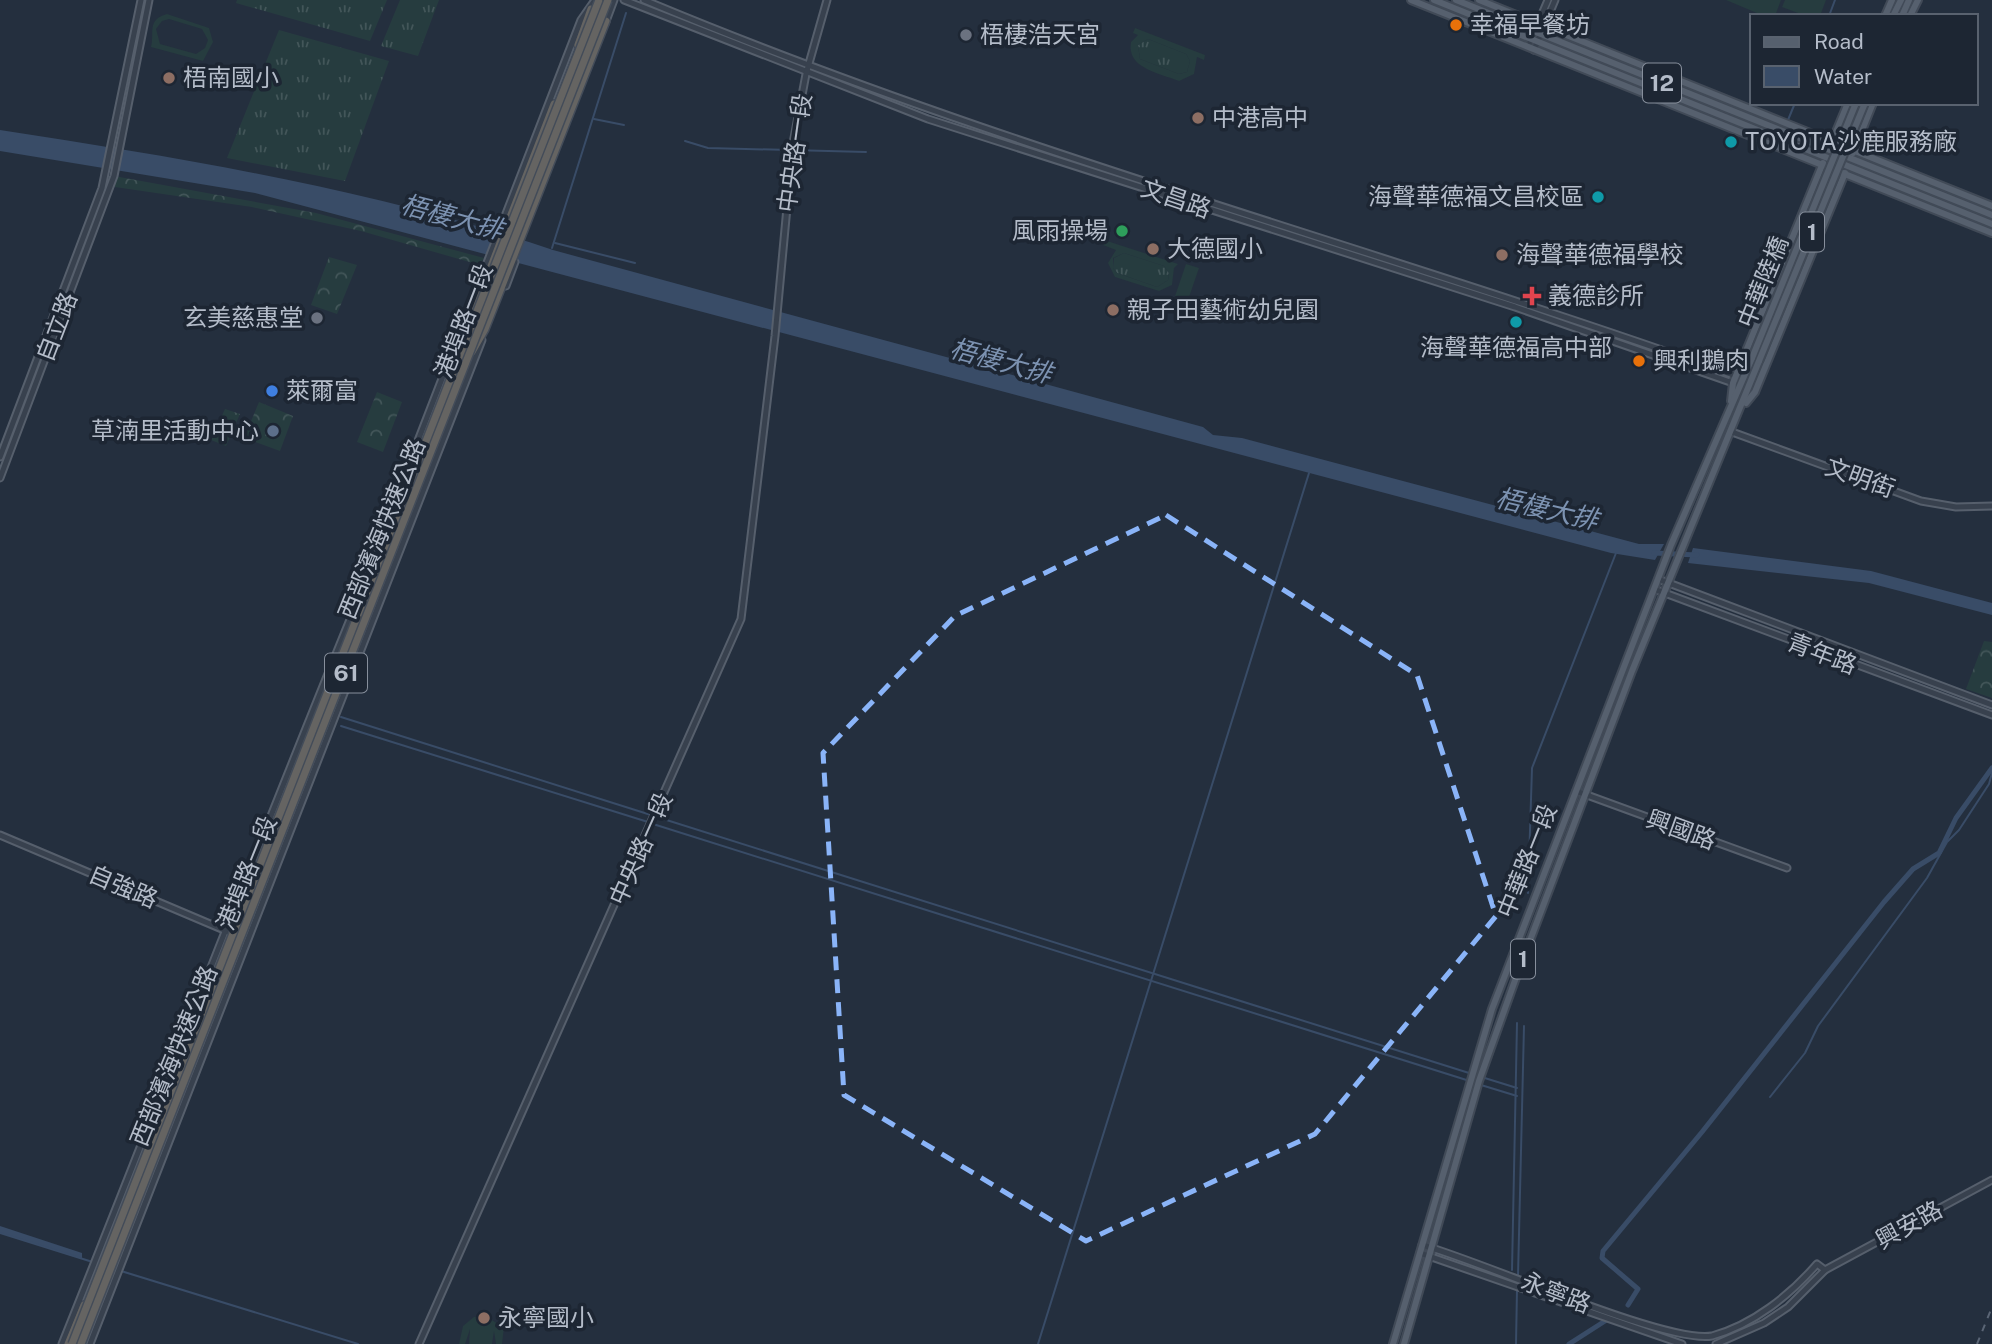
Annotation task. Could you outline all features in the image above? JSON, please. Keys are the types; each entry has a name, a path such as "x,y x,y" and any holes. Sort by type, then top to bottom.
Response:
{"highway":[{"name":"西部濱海快速公路","path":"76,1344 98,1280 463,351 597,0"},
{"name":"西部濱海快速公路","path":"76,1344 87,1330 608,0"},
{"path":"463,351 477,300 591,9"},
{"path":"472,352 485,329 606,22"}],"main road":[{"name":"12","path":"1411,0 1992,233"},
{"name":"12","path":"1434,0 1827,154 1992,215"},
{"name":"12","path":"1456,0 1827,154"},
{"name":"12","path":"1479,0 1992,206"},
{"path":"1531,48 1534,41"},
{"name":"1","path":"1827,154 1847,105"},
{"name":"中華陸橋","path":"1756,360 1855,105"},
{"name":"中華陸橋","path":"1756,360 1864,105"},
{"name":"1","path":"1849,162 1872,105"},
{"name":"12","path":"1832,142 1849,162 1992,224"},
{"name":"中華路一段","path":"1731,403 1735,380 1827,154"},
{"name":"12","path":"1823,165 1849,162"},
{"name":"中華路一段","path":"1742,407 1755,392 1849,162"},
{"name":"中華路一段","path":"1393,1344 1492,1009 1671,545 1731,403 1756,360"},
{"name":"中華路一段","path":"1404,1344 1479,1081 1663,592 1742,407 1756,360"}],"street":[{"name":"自立路","path":"0,457 106,174 141,0"},
{"name":"自立路","path":"0,478 114,176 149,0"},
{"name":"港埠路一段","path":"391,520 395,500 499,226 581,20 597,0"},
{"name":"港埠路一段","path":"90,1344 246,939 510,275 614,0"},
{"name":"文昌路","path":"624,0 806,74 928,119 1735,380"},
{"name":"文昌路","path":"644,0 808,67 931,112 1517,301 1735,380"},
{"name":"中央路一段","path":"419,1344 741,619 775,331 793,143 806,74 827,0"},
{"path":"1541,25 1548,0"},
{"path":"1534,41 1555,0"},
{"name":"港埠路一段","path":"62,1344 130,1169 147,1135 224,929 391,520 415,483 581,59 591,9"},
{"name":"港埠路一段","path":"581,59 606,22"},
{"name":"文明街","path":"1732,432 1921,501 1956,507 1992,506"},
{"name":"港埠路一段","path":"409,527 415,483"},
{"name":"青年路","path":"1658,579 1992,705"},
{"name":"青年路","path":"1654,589 1992,715"},
{"name":"興國路","path":"1576,791 1787,868"},
{"name":"自強路","path":"0,835 246,939"},
{"path":"139,1187 147,1135"},
{"path":"76,1344 139,1187 166,1144"},
{"name":"興安路","path":"1716,1344 1752,1330 1772,1318 1788,1307 1825,1270 1992,1180"},
{"name":"永寧路","path":"1422,1244 1690,1340"},
{"name":"永寧路","path":"1420,1253 1682,1344"},
{"path":"1690,1340 1711,1336 1756,1316 1799,1284 1817,1264 1825,1270"}],"highlighted area":[{"path":"1166,515 1417,675 1496,916 1315,1134 1086,1241 844,1095 823,753 955,616"}],"green space":[{"path":"237,0 387,0 370,41 236,3"},
{"path":"400,0 439,0 418,56 381,46"},
{"path":"1726,0 1781,0 1776,14 1759,14"},
{"path":"1785,0 1826,0 1821,14 1801,14 1782,7"},
{"path":"167,14 209,28 213,42 203,61 151,47 154,23","holes":["169,19 202,29 208,40 205,48 196,54 160,44 156,29 162,21"]},
{"path":"1135,28 1205,55 1204,60 1197,57 1194,74 1179,81 1154,72 1134,58 1131,42 1138,35 1133,33","holes":["1148,39 1186,54 1190,61 1187,72 1179,74 1140,59 1138,45"]},
{"path":"279,30 389,61 345,181 227,158"},
{"path":"1148,39 1186,54 1190,61 1187,72 1179,74 1140,59 1138,45"},
{"path":"114,176 316,213 484,258 480,265 361,231 252,207 115,187"},
{"path":"1104,240 1178,264 1174,268 1172,285 1159,291 1115,277 1108,263 1116,250 1103,245","holes":["1124,253 1164,266 1169,273 1168,280 1157,287 1117,273 1113,268 1113,258"]},
{"path":"1124,253 1164,266 1169,273 1168,280 1157,287 1117,273 1113,268 1114,258"},
{"path":"329,257 357,265 337,314 311,305"},
{"path":"1186,264 1199,268 1186,306 1173,302"},
{"path":"377,392 402,402 383,452 357,442"},
{"path":"259,402 293,416 280,451 244,438"},
{"path":"225,409 240,414 226,446 211,440"},
{"path":"1984,641 1992,642 1992,698 1966,689"},
{"path":"474,1317 487,1317 498,1324 500,1318 505,1319 502,1344 496,1344 494,1331 492,1344 469,1344 470,1329 465,1344 459,1344 463,1326"}],"water":[{"path":"0,130 279,178 417,210 553,250 1203,427 1213,435 1242,438 1639,544 1664,544 1655,560 1611,553 255,193 0,151"},
{"path":"1693,548 1871,571 1992,603 1992,615 1869,583 1688,563"},
{"path":"0,1226 82,1253 82,1259 0,1233"}],"waterway":[{"path":"1830,14 1835,0"},
{"path":"552,248 626,13"},
{"path":"1788,120 1794,105"},
{"path":"594,119 624,125"},
{"path":"685,141 708,148 866,152"},
{"path":"555,243 635,263"},
{"path":"1038,1344 1309,473"},
{"path":"1528,893 1532,768 1616,553"},
{"name":"梧棲大排","path":"1654,553 1697,555"},
{"path":"341,717 651,815"},
{"path":"341,726 648,822"},
{"path":"1628,1305 1638,1289 1602,1258 1603,1251 1702,1132 1884,902 1913,869 1939,853 1956,818 1992,768"},
{"path":"1770,1097 1805,1053 1818,1026 1927,878 1947,842 1959,830 1989,784 1992,773"},
{"path":"657,817 1469,1073"},
{"path":"653,824 1476,1083"},
{"path":"1512,1270 1517,1023"},
{"path":"1518,1276 1524,1026"},
{"path":"1475,1075 1517,1088"},
{"path":"1481,1085 1517,1096"},
{"path":"0,1233 99,1264"},
{"path":"121,1271 358,1344"},
{"path":"1516,1344 1517,1289"},
{"path":"1569,1344 1605,1321"}],"railway":[{"path":"1977,1344 1992,1307"}],"place":[{"name":"幸福早餐坊","path":"1456,25"},
{"name":"梧棲浩天宮","path":"966,35"},
{"name":"梧南國小","path":"169,78"},
{"name":"中港高中","path":"1198,118"},
{"name":"TOYOTA沙鹿服務廠","path":"1731,142"},
{"name":"海聲華德福文昌校區","path":"1598,197"},
{"name":"風雨操場","path":"1122,231"},
{"name":"大德國小","path":"1153,249"},
{"name":"海聲華德福學校","path":"1502,255"},
{"name":"義德診所","path":"1532,296"},
{"name":"親子田藝術幼兒園","path":"1113,310"},
{"name":"玄美慈惠堂","path":"317,318"},
{"name":"海聲華德福高中部","path":"1516,322"},
{"name":"興利鵝肉","path":"1639,361"},
{"name":"萊爾富","path":"272,391"},
{"name":"草湳里活動中心","path":"273,431"},
{"name":"永寧國小","path":"484,1318"}]}
